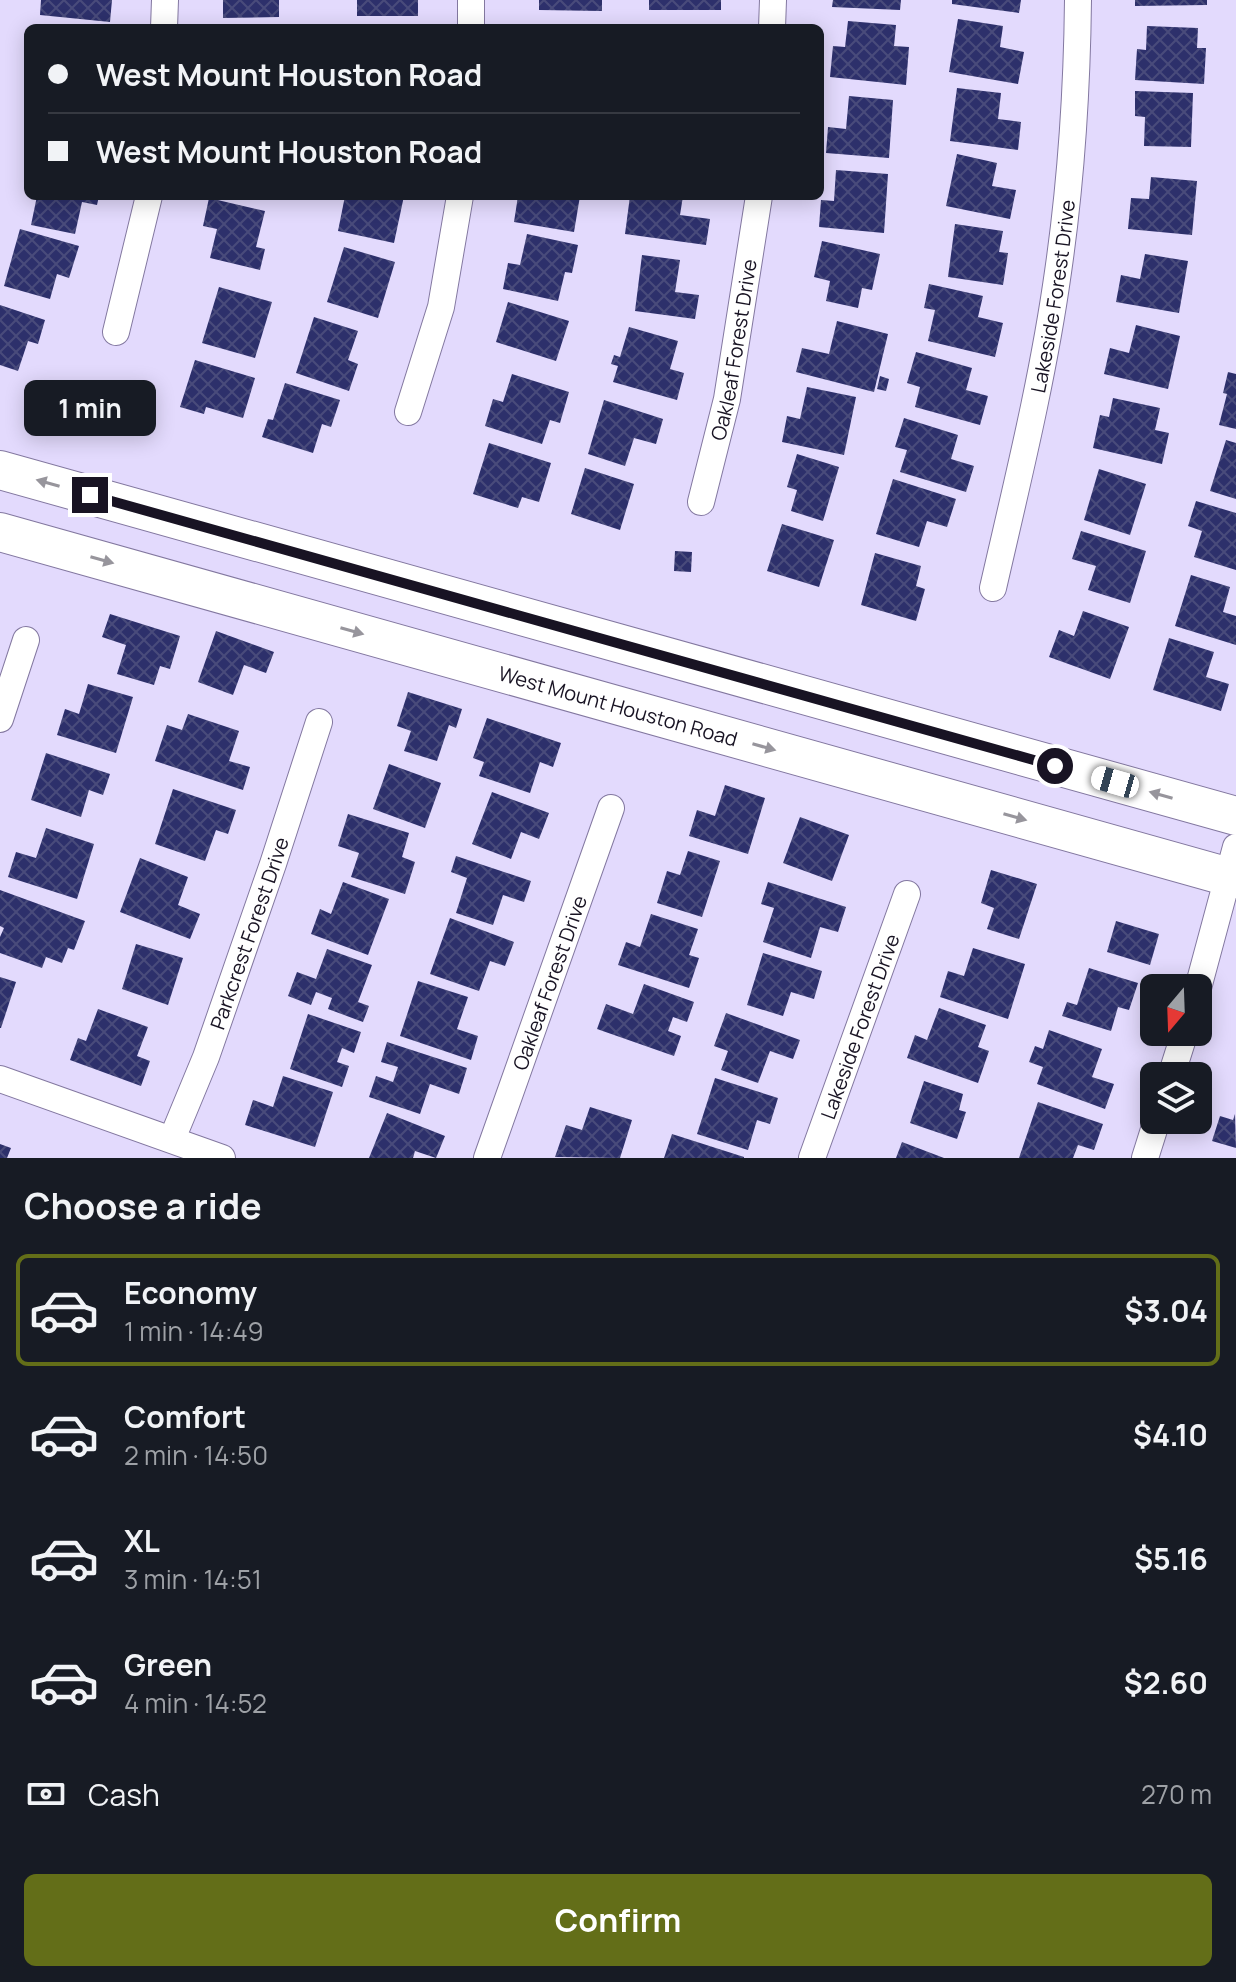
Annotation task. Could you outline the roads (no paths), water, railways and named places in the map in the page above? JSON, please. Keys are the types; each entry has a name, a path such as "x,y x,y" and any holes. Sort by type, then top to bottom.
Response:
{"main road":[{"path":"0,470 1236,816"},
{"name":"West Mount Houston Road","path":"0,532 1233,868"}],"street":[{"path":"164,24 165,0"},
{"path":"471,0 471,24"},
{"path":"772,24 773,0"},
{"name":"Lakeside Forest Drive","path":"993,588 1028,434 1058,274 1071,167 1078,0"},
{"path":"116,332 148,200"},
{"path":"408,412 441,307 459,200"},
{"name":"Oakleaf Forest Drive","path":"701,502 727,399 758,200"},
{"path":"0,719 26,640"},
{"name":"Parkcrest Forest Drive","path":"172,1139 206,1057 319,722"},
{"name":"Oakleaf Forest Drive","path":"487,1158 611,808"},
{"path":"1202,974 1233,868"},
{"name":"Lakeside Forest Drive","path":"812,1158 907,894"},
{"path":"0,1079 222,1158"},
{"path":"1145,1158 1153,1134"}]}
